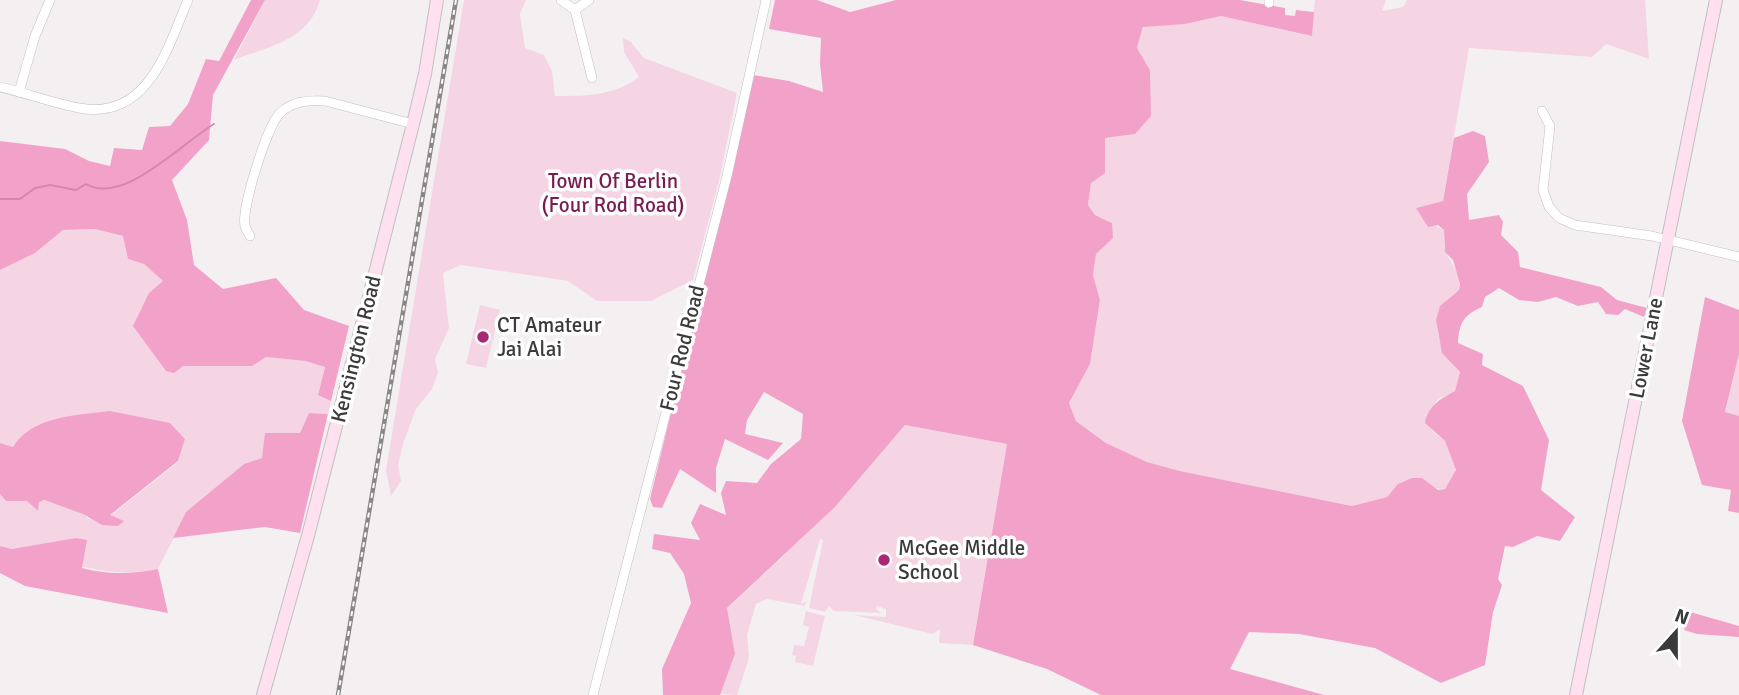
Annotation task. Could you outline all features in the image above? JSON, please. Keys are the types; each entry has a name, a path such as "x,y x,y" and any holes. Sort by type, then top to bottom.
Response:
{"street":[{"path":"19,92 35,36 50,0"},
{"path":"0,87 81,108 101,109 130,100 153,78 188,0"},
{"name":"Kensington Road","path":"263,695 309,531 413,124 425,74 437,0"},
{"path":"561,0 575,10 592,78"},
{"path":"575,10 589,0"},
{"name":"Four Rod Road","path":"593,695 727,176 766,0"},
{"name":"Lower Lane","path":"1576,695 1716,0"},
{"path":"250,236 245,226 246,211 267,135 280,113 289,107 312,100 325,101 413,124"},
{"path":"1542,111 1550,127 1543,170 1544,190 1549,207 1559,218 1593,229 1669,241 1739,257"}],"green space":[{"path":"265,0 320,0 315,13 297,33 286,40 234,60"},
{"name":"Town Of Berlin (Four Rod Road)","path":"464,0 526,0 520,14 525,48 544,55 552,71 555,96 610,91 639,77 624,52 623,38 630,41 644,58 737,93 720,177 693,280 651,301 597,301 568,281 461,265 443,273 449,328 435,359 438,373 432,389 416,409 404,441 398,465 401,481 391,496 386,470"},
{"path":"1315,0 1386,0 1382,11 1403,7 1407,0 1645,0 1649,59 1606,44 1592,57 1469,48 1443,201 1416,208 1433,225 1444,230 1445,251 1459,280 1459,290 1441,309 1437,330 1445,352 1460,372 1455,391 1438,399 1426,416 1433,432 1445,441 1456,470 1445,489 1398,485 1387,497 1352,506 1147,462 1106,443 1076,421 1069,403 1090,364 1100,300 1093,275 1096,254 1112,223 1095,215 1088,205 1091,182 1105,172 1105,138 1135,134 1150,70 1137,48 1144,26 1185,24 1221,16 1311,36"},
{"path":"95,229 123,236 128,259 144,264 164,282 174,372 183,366 252,366 266,357 305,361 325,367 318,394 331,401 328,414 309,413 300,433 262,458 244,464 187,512 158,569 140,572 106,571 25,548 0,546 0,494 6,501 27,501 37,510 39,502 43,500 84,514 88,519 110,516 178,462 185,439 170,423 13,447 0,443 0,270 35,253 63,230"},
{"name":"CT Amateur Jai Alai","path":"480,305 500,310 486,368 466,364"},
{"path":"1739,354 1739,416 1725,413"},
{"name":"McGee Middle School","path":"905,425 1007,444 973,645 939,643 940,629 933,634 854,615 886,617 886,609 877,606 876,609 881,613 834,611 829,606 825,612 809,608 823,540 820,539 801,604 806,601 805,606 767,599 756,604 747,635 749,658 737,695 720,694 735,654 727,609 835,507"},
{"path":"806,611 825,616 813,666 795,662 796,656 792,655 794,645 804,646 809,627 803,625"}],"shaded area":[{"path":"251,0 265,0 213,95 209,140 172,180 187,220 194,265 223,289 276,278 304,310 349,326 331,401 318,395 325,367 305,361 266,357 252,366 183,366 174,373 166,371 133,326 149,293 163,281 144,264 128,259 123,236 95,229 63,230 35,253 0,270 0,141 65,149 89,161 110,166 114,148 142,150 149,127 170,126 188,104 206,59 219,61"},
{"path":"775,0 817,0 850,12 896,0 1240,0 1285,8 1285,15 1295,16 1296,10 1314,12 1312,36 1221,16 1185,24 1143,27 1137,48 1150,70 1151,116 1135,134 1105,138 1105,173 1091,183 1088,205 1095,215 1112,223 1113,238 1096,254 1093,275 1100,300 1090,364 1069,403 1076,421 1106,443 1147,462 1352,506 1387,497 1398,484 1412,478 1422,478 1438,490 1445,489 1456,470 1445,441 1425,423 1432,408 1455,391 1460,372 1442,353 1436,320 1440,306 1459,290 1460,284 1453,260 1445,252 1444,230 1438,225 1428,227 1416,208 1443,201 1454,138 1473,131 1485,136 1489,162 1467,194 1469,220 1499,215 1503,222 1501,235 1518,252 1520,267 1601,287 1617,300 1647,308 1644,317 1625,309 1618,315 1606,314 1598,302 1578,306 1556,297 1538,302 1519,300 1499,288 1485,297 1482,307 1467,316 1461,324 1458,343 1483,354 1482,365 1523,386 1549,440 1541,490 1575,517 1560,541 1537,536 1513,547 1505,546 1498,579 1502,585 1493,612 1485,665 1441,683 1375,648 1299,634 1249,632 1230,669 1324,695 1101,695 1047,669 973,645 1007,444 905,425 835,507 727,608 735,654 720,695 663,695 662,669 691,603 684,574 670,553 652,549 654,534 700,540 691,523 700,504 726,515 721,493 726,481 757,483 771,464 801,439 803,414 764,392 747,420 745,434 783,443 768,460 725,439 716,468 716,493 680,469 662,508 653,507 650,499 753,75 789,81 823,92 821,38 769,29"},
{"path":"1705,297 1739,310 1739,354 1725,412 1739,416 1739,513 1728,511 1731,490 1702,485 1682,421"},
{"path":"110,411 170,423 185,439 178,461 110,515 124,521 118,526 102,525 83,514 44,500 39,502 38,511 27,501 6,501 0,494 0,443 13,447 21,437 43,423 70,416"},
{"path":"309,413 328,414 300,533 265,527 173,538 186,512 244,464 262,458 265,433 300,433"},
{"path":"76,538 87,540 82,568 120,573 158,569 168,613 25,586 0,573 0,546 12,549"},
{"path":"1690,612 1739,626 1739,637 1697,634 1684,630"}],"waterway":[{"path":"0,199 20,199 35,188 50,185 76,190 86,184 101,189 117,187 152,169 214,124"}],"railway":[{"path":"338,695 456,0"}],"place":[{"name":"CT Amateur Jai Alai","path":"483,337"},
{"name":"McGee Middle School","path":"884,560"}]}
